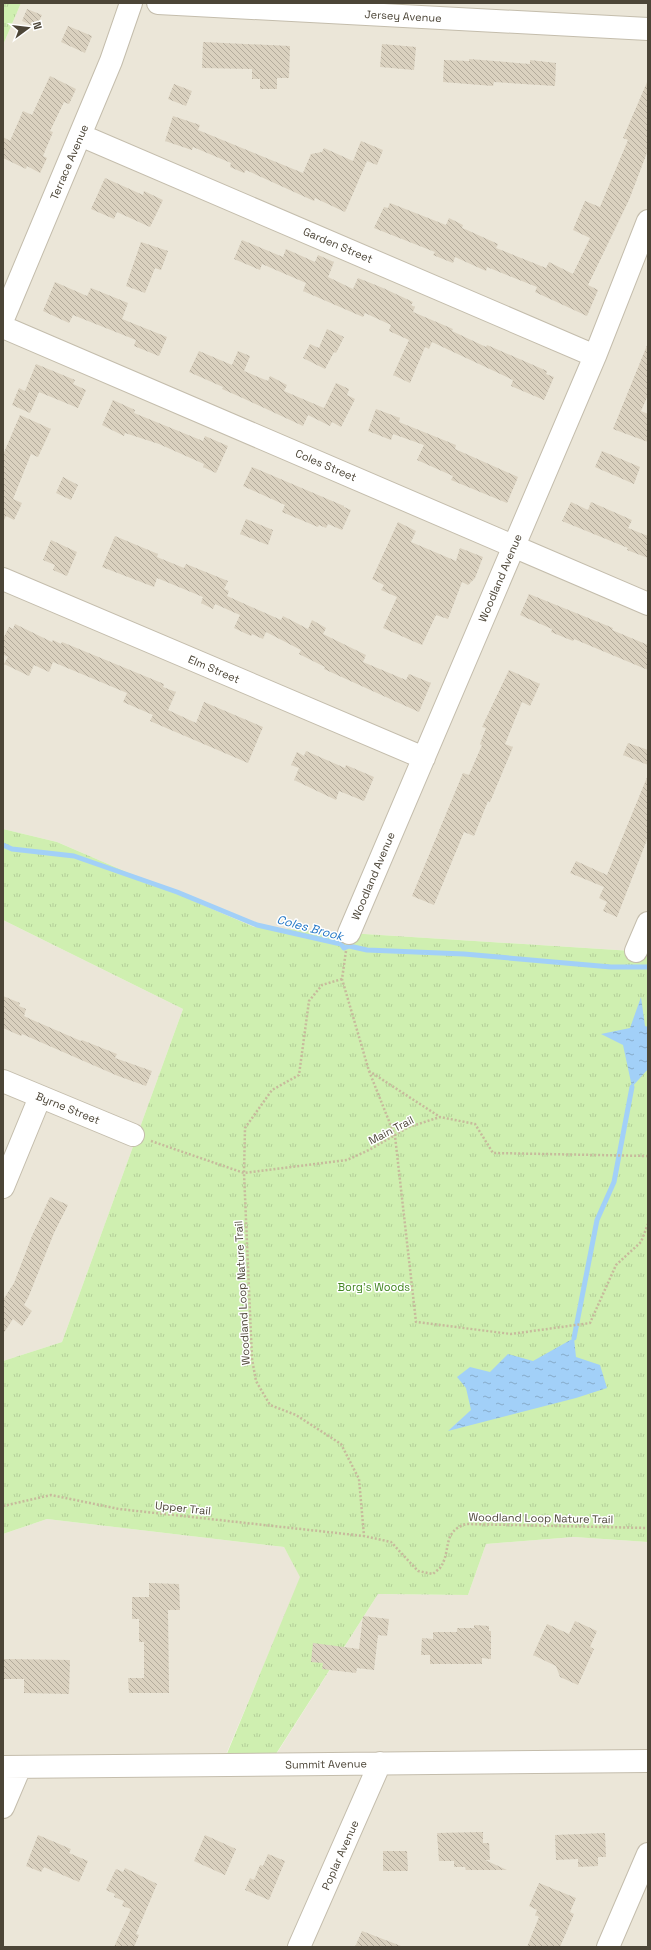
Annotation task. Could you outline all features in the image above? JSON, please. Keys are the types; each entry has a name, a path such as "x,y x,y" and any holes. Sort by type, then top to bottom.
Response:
{"street":[{"name":"Terrace Avenue","path":"3,318 111,61 131,3"},
{"name":"Jersey Avenue","path":"158,3 440,11 648,29"},
{"name":"Garden Street","path":"80,135 595,356"},
{"name":"Woodland Avenue","path":"349,933 513,545 595,356 648,221"},
{"name":"Coles Street","path":"3,327 648,604"},
{"name":"Elm Street","path":"3,579 424,758"},
{"path":"636,951 648,923"},
{"name":"Byrne Street","path":"3,1081 134,1135"},
{"path":"3,1188 40,1097"},
{"name":"Summit Avenue","path":"12,1767 648,1761"},
{"name":"Poplar Avenue","path":"299,1947 380,1763"},
{"path":"3,1807 12,1767"},
{"path":"608,1947 648,1854"}],"path":[{"path":"349,933 342,979 369,1071 395,1136 416,1322 511,1334 590,1323 616,1265 640,1242 648,1224"},
{"name":"Woodland Loop Nature Trail","path":"342,979 322,985 309,1001 299,1075 272,1090 245,1128 244,1174 252,1359 256,1381 270,1405 296,1415 341,1444 359,1479 364,1536 391,1542 418,1571 433,1574 440,1568 450,1535 456,1527 466,1524 648,1528"},
{"path":"369,1071 440,1117"},
{"name":"Main Trail","path":"134,1135 244,1174 347,1160 369,1150 409,1127 440,1117 475,1124 493,1153 648,1156"},
{"name":"Upper Trail","path":"3,1506 51,1495 119,1508 364,1536"}],"shaded area":[{"path":"21,3 648,3 648,952 254,927 57,842 3,829 3,45"},
{"path":"3,920 183,1009 62,1342 3,1361"},
{"path":"47,1519 284,1547 301,1577 222,1764 270,1764 378,1594 468,1595 486,1544 574,1537 648,1542 648,1947 3,1947 3,1534"}],"green space":[{"path":"3,3 21,3 3,45"},
{"name":"Borg's Woods","path":"3,829 57,842 254,927 648,952 648,1542 574,1537 486,1544 468,1595 378,1594 267,1768 221,1768 300,1577 284,1547 47,1519 3,1534 3,1361 62,1342 183,1009 3,920"}],"water":[{"path":"641,997 645,1026 648,1027 648,1069 632,1087 623,1045 601,1034 630,1028"},
{"path":"574,1338 576,1357 600,1365 607,1388 576,1398 448,1431 471,1410 466,1388 457,1377 470,1367 490,1372 508,1354 533,1361"}],"building":[{"path":"27,9 42,15 36,27 22,21"},
{"path":"68,26 92,36 85,53 61,42"},
{"path":"203,42 290,46 289,78 277,78 277,89 260,89 260,79 252,79 252,69 202,68"},
{"path":"382,44 416,47 414,70 380,67"},
{"path":"469,59 530,64 530,60 556,63 555,86 494,82 493,86 443,82 444,60 469,61"},
{"path":"50,76 76,89 69,104 64,102 50,131 53,132 43,156 47,158 40,173 27,166 26,169 3,158 3,137 10,141 23,111 32,115"},
{"path":"648,80 648,150 629,200 588,285 598,290 587,316 535,292 537,287 487,267 486,271 455,257 453,263 433,255 435,252 374,228 384,207 388,208 390,203 446,225 449,218 463,225 462,228 498,244 496,248 546,268 549,262 573,274 590,238 573,230 585,201 600,207 628,140 623,138"},
{"path":"174,84 192,91 186,106 168,99"},
{"path":"173,116 200,125 198,130 303,173 311,154 322,152 324,148 353,161 361,141 383,150 377,165 367,161 345,212 315,198 314,201 246,170 244,173 230,167 231,163 193,147 192,150 165,141"},
{"path":"105,178 143,195 144,191 163,200 150,227 117,212 114,219 91,209"},
{"path":"242,240 283,257 286,249 315,262 318,255 334,262 328,277 353,289 358,278 383,288 413,302 411,305 415,307 413,312 453,329 452,331 486,347 487,345 547,371 546,374 554,377 544,400 511,386 513,380 432,342 429,349 425,347 410,383 393,375 409,340 389,331 391,325 365,313 363,317 303,291 306,283 262,264 260,270 234,259"},
{"path":"141,242 168,251 161,270 155,268 145,293 126,286"},
{"path":"55,282 87,296 91,288 128,303 122,319 167,337 159,356 134,346 136,340 73,315 69,323 43,311"},
{"path":"327,329 344,337 336,353 334,352 325,369 303,358 310,344 319,348"},
{"path":"648,343 648,395 641,411 648,414 648,442 613,429"},
{"path":"199,351 232,365 238,351 250,356 244,371 268,381 270,376 287,385 284,391 324,408 336,383 349,389 347,395 355,399 341,427 332,422 330,426 308,415 303,426 222,389 223,387 189,372"},
{"path":"36,364 75,380 73,384 86,390 78,408 39,392 30,413 12,405 19,388 25,391"},
{"path":"113,400 135,410 134,413 203,441 205,436 228,446 216,473 203,467 204,464 159,444 125,433 124,436 102,425"},
{"path":"376,409 400,418 399,422 456,445 455,449 518,477 507,503 451,480 453,476 417,460 424,445 393,434 391,440 368,431"},
{"path":"20,415 51,429 38,457 31,454 13,499 22,503 14,520 6,516 3,522 3,455"},
{"path":"602,451 640,467 634,484 595,467"},
{"path":"252,467 351,510 342,530 328,524 326,528 319,525 318,527 282,512 285,505 243,486"},
{"path":"63,477 78,485 71,500 56,493"},
{"path":"571,502 588,510 591,502 632,520 628,528 648,536 648,558 627,550 628,548 562,521"},
{"path":"246,519 273,530 268,545 240,534"},
{"path":"398,522 416,531 411,542 456,561 460,548 483,557 475,578 468,585 462,582 448,619 436,615 422,645 383,628 397,597 381,590 384,585 372,579"},
{"path":"115,536 158,554 157,557 184,568 186,564 228,581 224,589 229,591 227,596 281,620 283,616 308,629 312,620 326,628 323,634 366,655 363,662 406,680 409,674 431,683 419,712 324,669 325,667 299,654 301,650 266,632 263,639 252,634 251,636 234,628 240,615 215,604 213,609 201,603 203,597 157,578 154,587 102,567"},
{"path":"51,540 77,552 67,576 53,570 55,565 43,560"},
{"path":"529,594 613,628 612,630 648,645 648,670 574,639 573,641 551,632 552,629 520,615"},
{"path":"15,624 52,642 53,640 61,644 62,642 164,684 163,687 176,692 168,710 196,723 204,702 263,727 248,763 150,721 153,715 123,702 127,693 53,662 49,672 34,665 29,676 4,664 8,657 3,654 3,639 9,627 13,629"},
{"path":"509,670 540,684 530,706 522,702 505,744 513,747 490,802 488,801 474,836 464,832 434,905 412,896 463,773 469,775 482,745 480,744 486,728 482,727"},
{"path":"628,743 648,750 648,765 623,755"},
{"path":"306,751 345,768 346,765 374,777 364,801 339,791 336,800 294,780 299,768 291,765 297,752 304,756"},
{"path":"648,775 648,837 617,917 603,911 607,902 599,898 604,887 570,873 576,861 607,875"},
{"path":"3,996 20,1003 19,1006 26,1009 24,1016 81,1041 82,1040 117,1054 115,1058 152,1071 146,1086 118,1076 22,1034 21,1036 3,1028"},
{"path":"50,1197 68,1205 54,1233 24,1305 32,1311 22,1326 13,1319 3,1334 3,1300 14,1283 32,1236"},
{"path":"149,1583 179,1584 180,1610 168,1610 169,1693 129,1693 128,1678 144,1678 144,1642 139,1642 139,1619 132,1619 132,1597 149,1597"},
{"path":"363,1616 389,1619 387,1636 378,1635 374,1670 357,1668 356,1673 322,1669 323,1663 311,1662 313,1643 359,1649"},
{"path":"575,1621 597,1631 590,1647 594,1649 578,1685 560,1677 556,1666 533,1655 547,1624 569,1634"},
{"path":"474,1625 489,1626 489,1631 491,1631 491,1659 482,1658 482,1664 430,1664 430,1655 421,1655 422,1638 433,1639 433,1632 457,1632 457,1628 474,1628"},
{"path":"3,1659 70,1660 69,1694 24,1693 24,1679 3,1679"},
{"path":"483,1832 483,1843 489,1843 490,1860 485,1860 507,1870 466,1870 465,1867 454,1867 454,1861 439,1861 437,1833"},
{"path":"605,1833 606,1857 598,1857 598,1866 578,1867 578,1859 556,1860 555,1835"},
{"path":"38,1835 71,1849 69,1853 88,1861 79,1882 44,1867 41,1872 26,1866"},
{"path":"205,1835 236,1849 225,1875 194,1861"},
{"path":"383,1851 407,1851 408,1871 383,1871"},
{"path":"268,1854 285,1861 269,1900 245,1890 250,1878 254,1880 260,1865 263,1866"},
{"path":"125,1868 157,1884 136,1934 139,1935 134,1947 114,1947 131,1909 122,1906 124,1901 114,1897 115,1894 106,1890 116,1869 123,1872"},
{"path":"539,1883 576,1898 570,1912 574,1914 560,1947 527,1947 539,1917 535,1915 537,1910 529,1906"},
{"path":"362,1931 401,1946 355,1947"}],"waterway":[{"name":"Coles Brook","path":"3,845 12,849 74,856 177,892 257,925 341,944 344,948 349,946 367,950 464,954 611,967 648,967"},
{"path":"574,1338 597,1220 614,1182 632,1087"}]}
